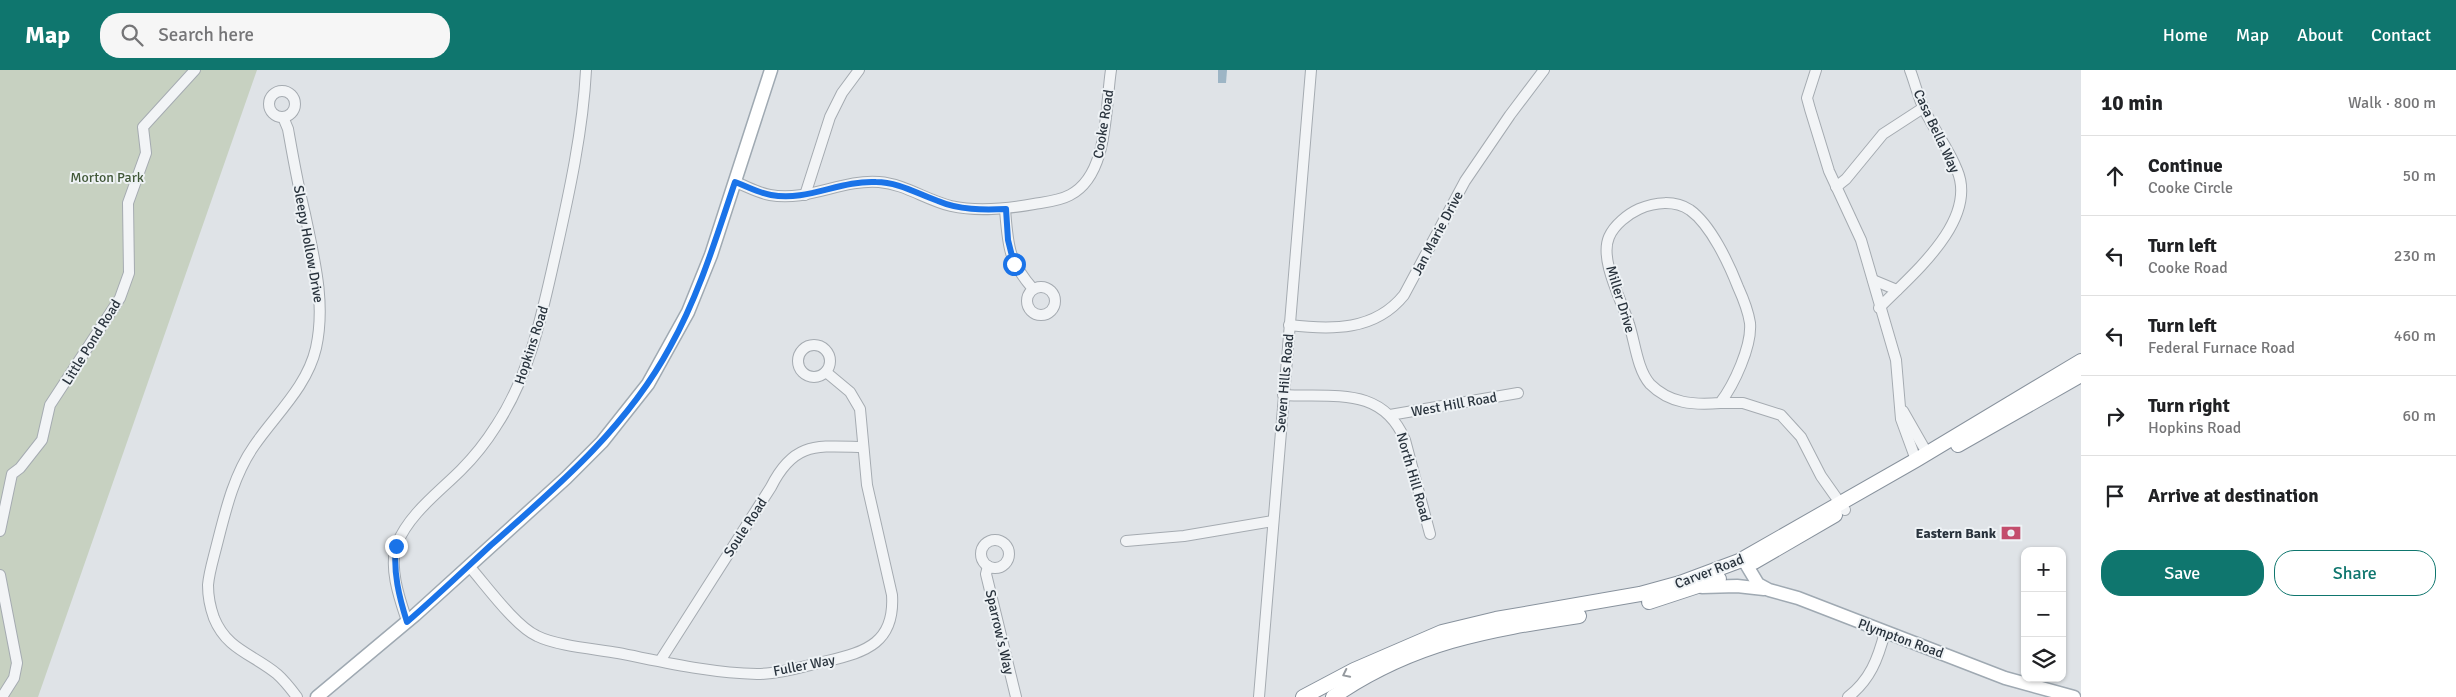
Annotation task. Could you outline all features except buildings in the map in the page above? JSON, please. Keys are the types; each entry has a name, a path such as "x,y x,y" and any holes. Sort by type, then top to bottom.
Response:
{"highway":[{"name":"Carver Road","path":"1843,506 1922,456 2081,361"},
{"name":"Carver Road","path":"1334,697 1393,662 1450,640 1495,629 1652,601 1697,587 2081,376"},
{"name":"Carver Road","path":"1303,697 1407,645 1442,632 1496,619 1640,594 1745,562"}],"main road":[{"path":"317,697 407,622 566,478 602,442 648,384 688,312 711,256 770,70"},
{"name":"Plympton Road","path":"1745,562 1758,584 1769,590 1798,598 2005,678 2074,697"},
{"path":"1697,587 1737,586 1769,590"}],"street":[{"name":"Little Pond Road","path":"0,531 12,474 20,468 42,440 50,405 120,298 129,273 128,203 146,154 143,127 195,70"},
{"name":"Hopkins Road","path":"407,622 396,577 394,562 396,546 409,522 483,444 501,419 525,373 545,302 570,188 586,70"},
{"path":"806,195 830,117 859,70"},
{"name":"Cooke Road","path":"735,182 768,195 786,197 806,195 846,184 876,182 897,185 949,205 978,209 1006,209 1069,196 1089,179 1102,147 1111,70"},
{"name":"Seven Hills Road","path":"1259,697 1311,70"},
{"name":"Jan Marie Drive","path":"1289,325 1314,328 1345,326 1375,319 1396,304 1404,294 1466,181 1510,115 1544,70"},
{"path":"1816,70 1808,98 1836,187 1861,240 1896,360 1900,405 1922,456"},
{"name":"Casa Bella Way","path":"1880,308 1936,249 1950,229 1960,205 1962,190 1958,171 1924,108 1910,70"},
{"path":"1836,187 1846,179 1883,134 1924,108"},
{"name":"Sleepy Hollow Drive","path":"283,117 288,129 320,293 319,334 316,351 295,393 253,447 242,466 228,501 208,583 208,599 215,620 229,642 241,652 277,674 297,697"},
{"name":"Miller Drive","path":"1720,403 1731,388 1747,343 1750,324 1745,304 1719,247 1690,210 1663,203 1649,205 1635,211 1617,224 1609,237 1607,247 1612,276 1642,368 1649,383 1676,402 1702,404 1743,403 1781,415 1801,437 1822,476 1843,506"},
{"path":"1006,209 1011,258 1019,274 1033,289"},
{"path":"1873,280 1897,290"},
{"name":"Fuller Way","path":"469,566 519,623 537,636 725,672 758,674 854,656 876,643 887,629 893,604 870,500 863,447 862,415 857,403 846,388 826,372"},
{"name":"West Hill Road","path":"1390,415 1518,393"},
{"name":"North Hill Road","path":"1283,395 1356,398 1380,406 1390,415 1399,426 1405,440 1430,534"},
{"name":"Soule Road","path":"660,661 780,470 792,456 802,451 821,448 863,447"},
{"path":"1126,542 1184,536 1273,521"},
{"name":"Sparrow's Way","path":"988,566 986,574 1016,697"},
{"path":"0,575 17,663 14,678 2,697"},
{"path":"1848,697 1868,676 1880,653 1885,632"}],"green space":[{"name":"Morton Park","path":"0,70 257,70 38,697 0,697"}],"water":[{"path":"1218,70 1227,70 1226,83 1218,83"}],"place":[{"name":"Eastern Bank","path":"2011,533"}],"route":[{"path":"396,546 394,562 396,577 407,622 566,478 602,442 648,384 670,348 688,312 711,256 735,182 768,195 786,197 854,183 887,183 949,205 963,208 1006,209 1008,240 1014,264"}]}
